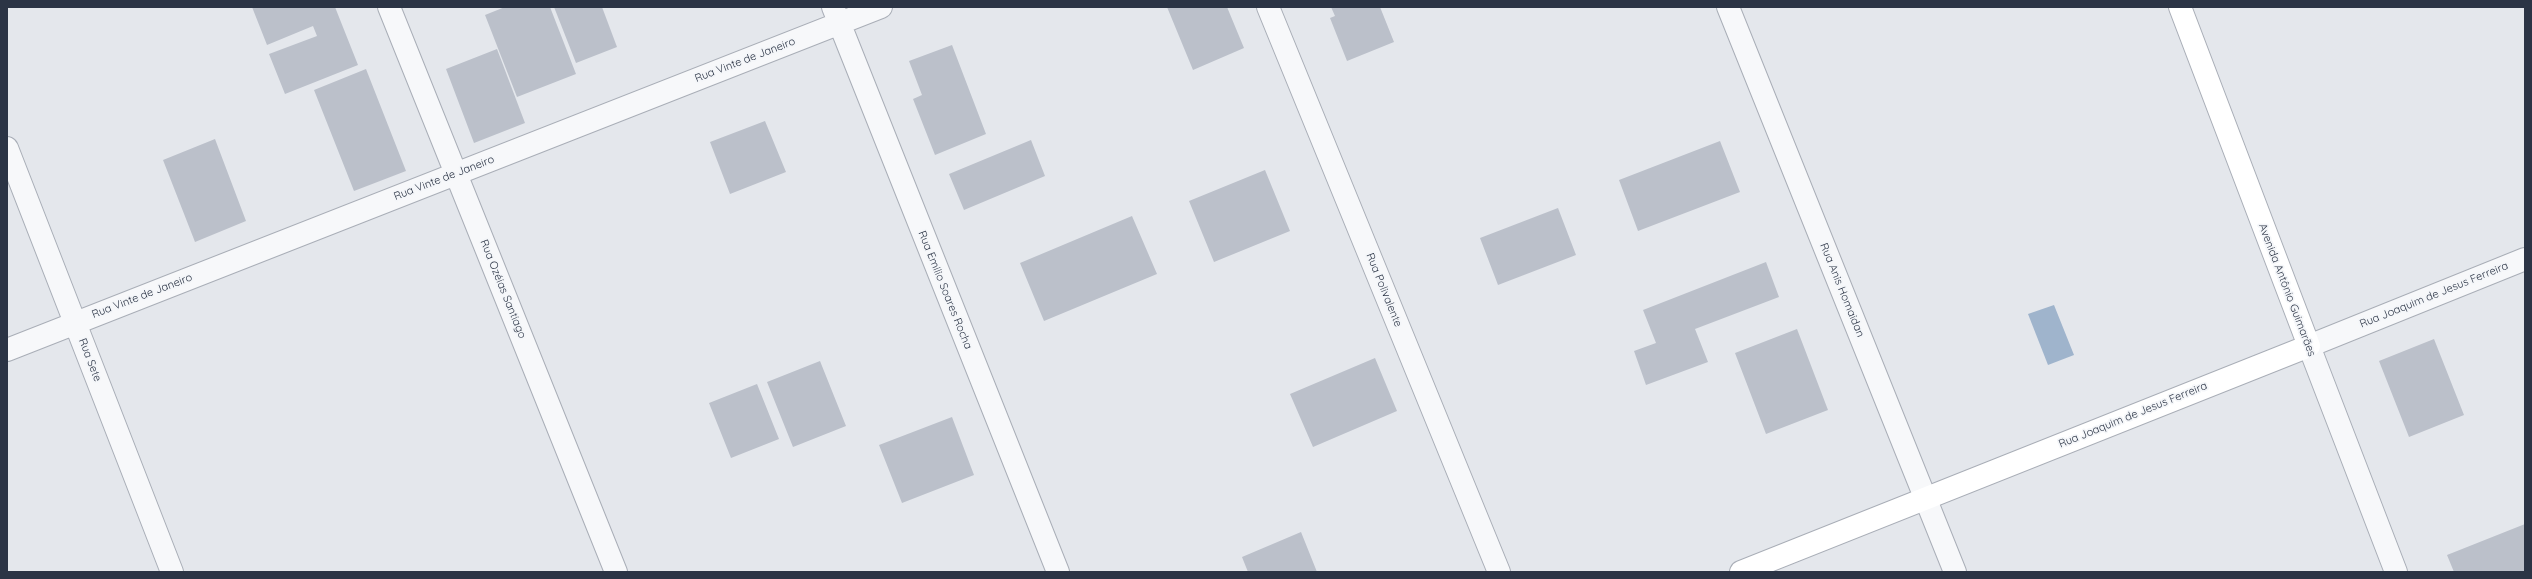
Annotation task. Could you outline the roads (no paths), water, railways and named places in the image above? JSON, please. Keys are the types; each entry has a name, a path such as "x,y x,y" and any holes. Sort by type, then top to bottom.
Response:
{"street":[{"name":"Rua Ozéias Santiago","path":"389,7 616,572"},
{"name":"Rua Vinte de Janeiro","path":"7,350 456,174 836,15 881,7"},
{"name":"Rua Polivalente","path":"1268,7 1499,572"},
{"name":"Rua Anis Homaidan","path":"1728,7 1955,572"},
{"name":"Avenida Antônio Guimarães","path":"2180,7 2308,346 2396,572"},
{"name":"Rua Emilio Soares Rocha","path":"836,15 1058,572"},
{"name":"Rua Sete","path":"7,148 76,322 172,572"},
{"name":"Rua Joaquim de Jesus Ferreira","path":"1742,572 2525,259"}],"water":[{"path":"2054,305 2074,355 2048,365 2028,314"}]}
